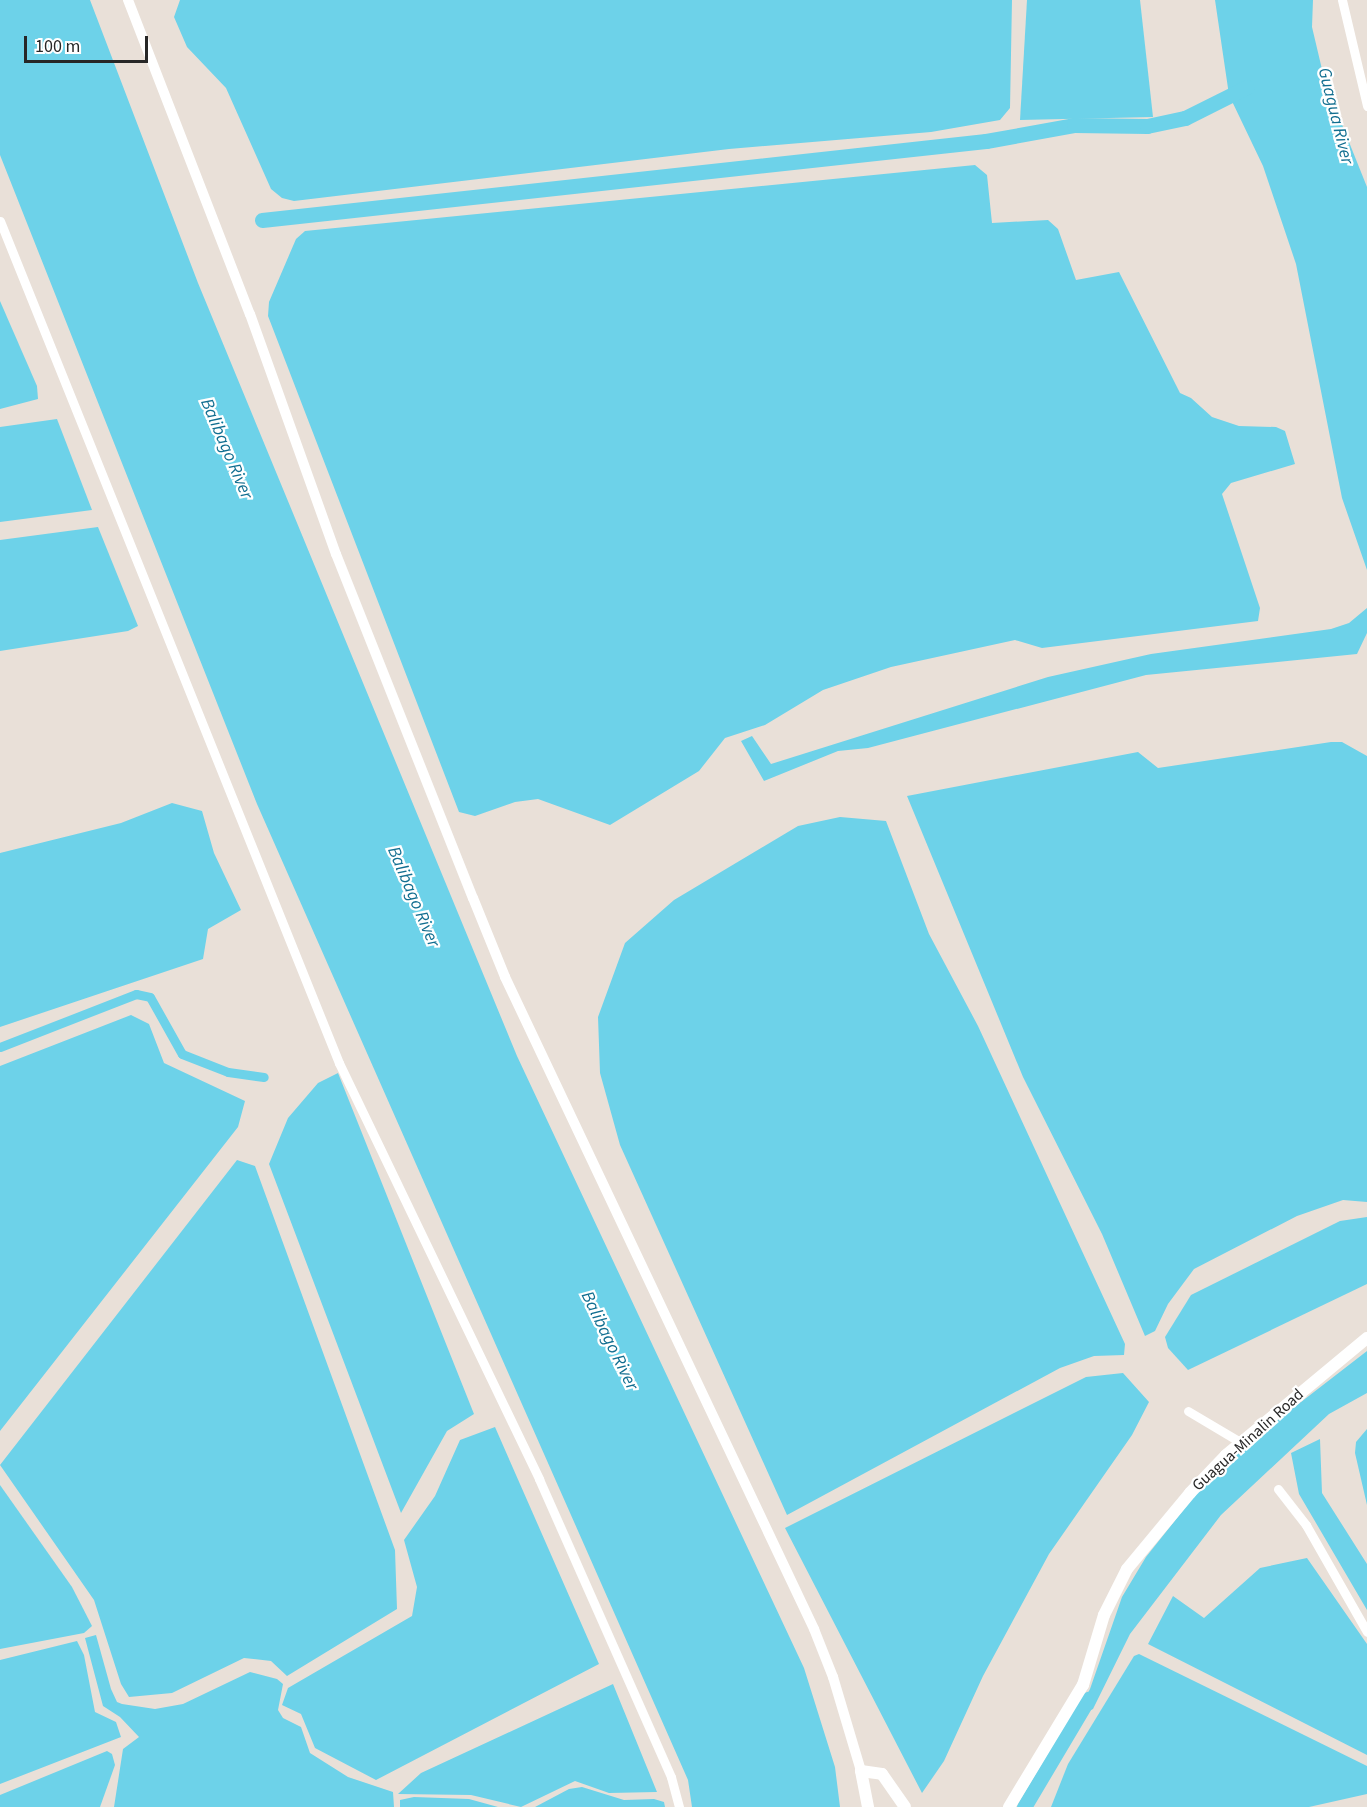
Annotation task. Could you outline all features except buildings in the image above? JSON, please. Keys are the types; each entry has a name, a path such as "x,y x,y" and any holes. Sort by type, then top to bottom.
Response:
{"main road":[{"name":"Guagua-Minalin Road","path":"1009,1807 1083,1685 1104,1615 1127,1569 1190,1493 1240,1442 1367,1338"},
{"path":"868,1807 861,1771 882,1774 905,1807"}],"street":[{"path":"128,0 250,314 336,554 472,898 505,977 814,1629 833,1677 861,1771"},
{"path":"1341,0 1367,106"},
{"path":"0,221 167,628 339,1063 539,1479 671,1776 679,1807"},
{"path":"1188,1411 1240,1442"},
{"path":"1278,1489 1306,1525 1367,1632"}],"water":[{"name":"Balibago River","path":"0,0 90,0 198,283 517,1056 804,1668 835,1767 840,1807 692,1807 688,1780 257,804 0,155"},
{"path":"180,0 1012,0 1010,108 1000,120 931,132 729,149 294,201 282,198 271,189 226,88 187,47 174,17"},
{"path":"1027,0 1140,0 1153,117 1020,120"},
{"name":"Guagua River","path":"1215,0 1313,0 1312,27 1325,82 1367,187 1367,570 1342,498 1296,264 1263,166 1229,95"},
{"path":"975,165 987,175 992,223 1048,220 1058,229 1076,280 1119,272 1180,393 1191,398 1212,417 1239,426 1276,427 1285,431 1295,464 1231,483 1222,494 1260,608 1258,621 1042,648 1015,640 891,667 823,690 765,725 725,738 699,771 610,825 538,799 515,802 475,816 459,812 268,316 269,302 296,239 305,231"},
{"path":"0,301 37,386 38,399 0,409"},
{"path":"57,419 92,510 0,522 0,427"},
{"path":"98,527 138,626 128,631 0,651 0,540"},
{"path":"1367,608 1367,633 1357,654 1146,675 868,748 838,751 764,781 741,741 752,736 771,764 1048,677 1151,654 1331,629 1349,623"},
{"path":"1342,742 1367,756 1367,1202 1343,1200 1297,1216 1194,1269 1168,1304 1155,1331 1145,1336 1102,1234 1023,1077 907,796 1138,752 1158,768"},
{"path":"172,803 202,811 214,853 241,910 208,929 203,959 0,1027 0,853 121,823"},
{"path":"840,817 886,821 929,934 978,1026 1125,1344 1124,1355 1094,1356 1060,1368 787,1515 620,1145 600,1073 598,1017 625,943 674,900 798,826"},
{"path":"131,1015 149,1024 164,1063 245,1101 238,1127 0,1431 0,1066"},
{"path":"338,1073 474,1414 447,1431 401,1513 269,1164 288,1118 318,1083"},
{"path":"237,1160 255,1166 395,1550 397,1609 287,1676 271,1661 244,1658 172,1693 129,1697 121,1684 94,1600 0,1465"},
{"path":"1367,1217 1367,1284 1188,1370 1168,1348 1165,1337 1191,1295 1340,1221"},
{"path":"1367,1351 1367,1393 1329,1414 1221,1515 1130,1634 1093,1709 1075,1718 1090,1689 1122,1597 1146,1557 1208,1479 1253,1439"},
{"path":"1123,1373 1149,1402 1132,1435 1049,1554 983,1676 944,1761 922,1793 785,1528 1086,1377"},
{"path":"495,1427 599,1664 376,1780 315,1748 301,1714 282,1705 288,1688 412,1616 417,1587 404,1540 435,1496 460,1440"},
{"path":"1367,1429 1367,1505 1355,1453 1356,1442"},
{"path":"1320,1439 1322,1493 1367,1564 1367,1610 1299,1494 1291,1453"},
{"path":"0,1485 72,1587 92,1626 84,1633 0,1649"},
{"path":"1307,1558 1367,1644 1367,1755 1148,1644 1173,1596 1204,1618 1260,1568"},
{"path":"96,1635 111,1689 117,1702 122,1704 155,1709 183,1704 250,1672 277,1679 283,1684 278,1710 283,1718 301,1727 310,1753 348,1777 393,1792 394,1807 114,1807 123,1749 139,1737 120,1717 103,1706 85,1638"},
{"path":"77,1641 84,1655 95,1712 116,1722 121,1737 0,1784 0,1660"},
{"path":"1139,1654 1367,1766 1367,1794 1309,1807 1051,1807 1068,1764 1134,1656"},
{"path":"613,1684 657,1792 609,1793 575,1781 521,1807 471,1795 398,1794 421,1773"},
{"path":"107,1751 112,1754 115,1765 100,1807 0,1807 0,1795"},
{"path":"582,1787 624,1800 654,1799 664,1802 665,1807 535,1807 569,1789"},
{"path":"414,1797 469,1799 498,1807 400,1807 400,1800"}],"waterway":[{"path":"262,220 986,141 1074,125 1147,126 1185,118 1247,87"},
{"path":"0,1047 136,994 150,997 182,1054 228,1072 264,1077"},
{"path":"1024,1807 1088,1699"}]}
